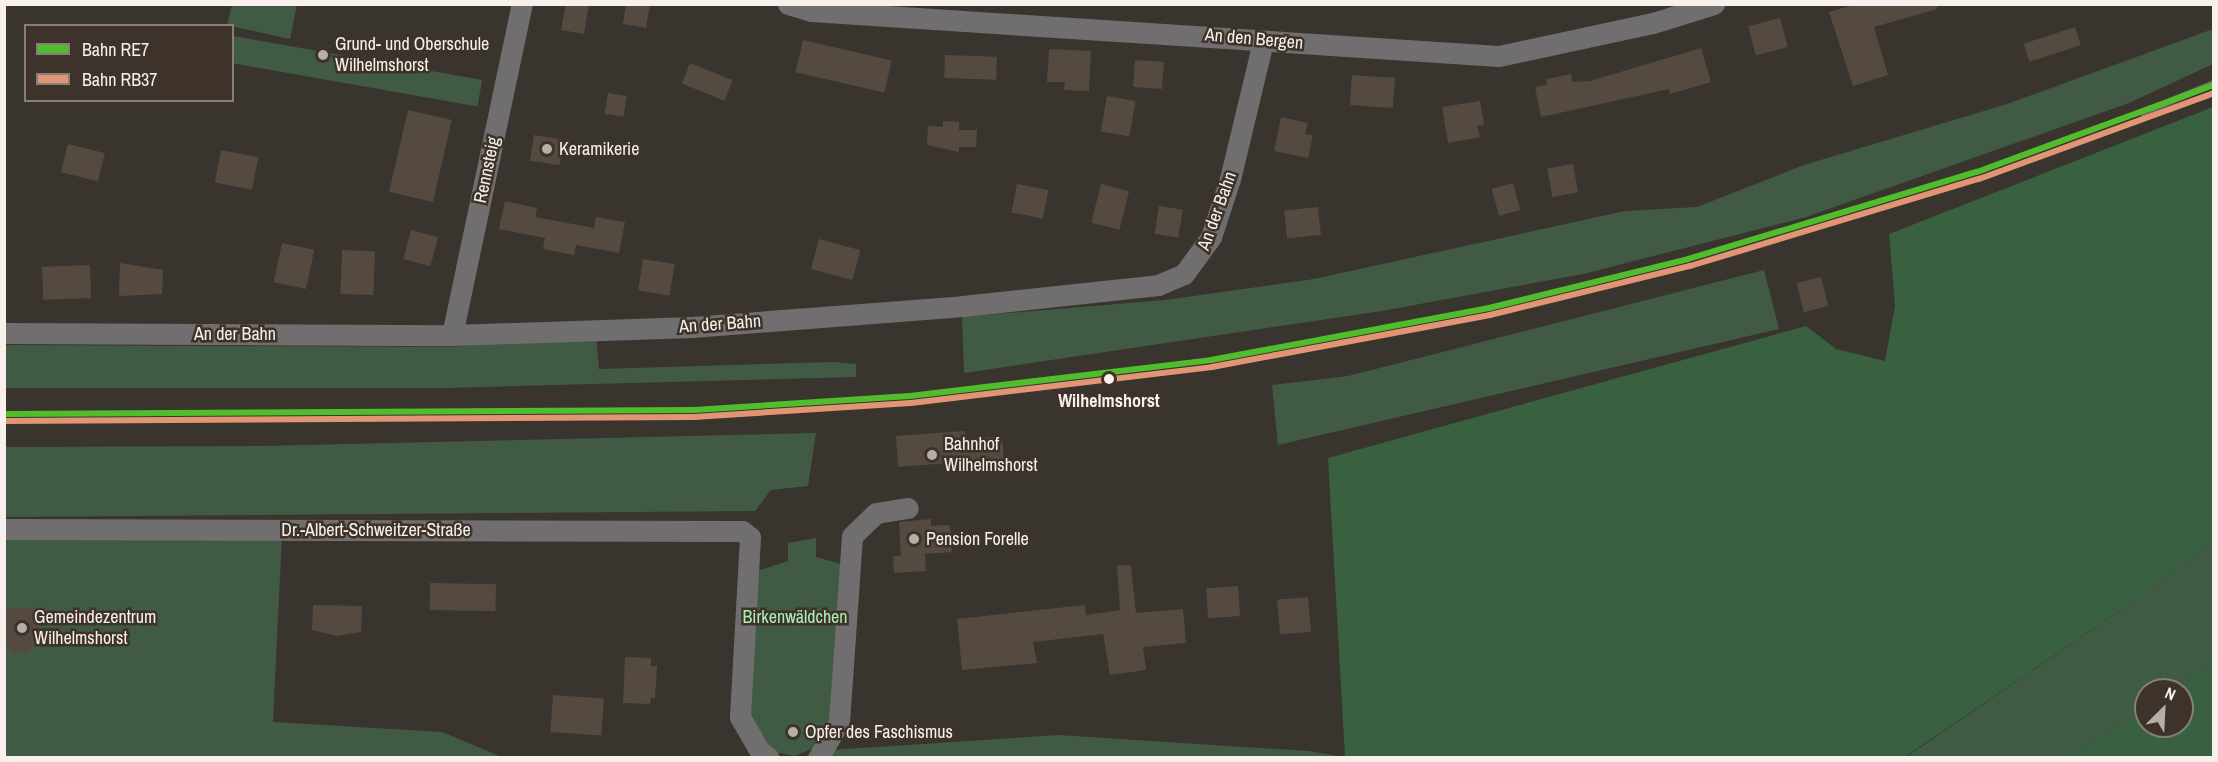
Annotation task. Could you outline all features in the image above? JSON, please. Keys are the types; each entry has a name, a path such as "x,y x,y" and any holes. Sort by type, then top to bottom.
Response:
{"street":[{"name":"Rennsteig","path":"452,336 522,4"},
{"name":"An den Bergen","path":"788,4 811,11 1157,30 1263,42 1499,56 1653,23 1714,4"},
{"name":"An der Bahn","path":"4,333 452,336 692,327 963,306 1168,282 1199,259 1211,237 1230,179 1263,42"},
{"path":"818,758 839,722 852,536 876,513 908,508"},
{"name":"Dr.-Albert-Schweitzer-Straße","path":"4,529 748,532 740,717 760,751 769,758"}],"green space":[{"path":"232,5 297,5 290,39 227,24"},
{"path":"2213,29 2213,64 2129,103 1806,217 1583,274 1382,311 964,373 962,317 1165,300 1314,279 1625,211 1697,207 1804,165 2007,104"},
{"path":"234,36 482,80 477,107 234,64"},
{"path":"2213,107 2213,540 2148,591 1905,757 1345,757 1328,458 1806,326 1836,349 1885,361 1895,306 1889,234"},
{"path":"1764,270 1779,329 1278,445 1272,385 1348,376"},
{"path":"596,335 599,369 833,362 856,364 856,377 446,388 5,388 5,345 450,347"},
{"path":"816,433 808,486 771,490 755,511 5,517 5,447 262,446"},
{"path":"4,535 282,535 273,722 442,732 502,757 5,757"},
{"name":"Birkenwäldchen","path":"816,538 816,557 849,566 834,718 819,746 795,756 775,752 740,717 748,574 788,561 788,543"},
{"path":"2213,540 2213,663 2191,678 2134,678 2134,717 2070,757 1905,758 2148,591"},
{"path":"2213,663 2213,757 2070,757 2134,717 2134,738 2194,738 2194,678 2191,678"},
{"path":"1058,735 1309,751 1345,757 822,758 830,750"}],"building":[{"path":"566,4 589,4 584,34 561,30"},
{"path":"626,4 650,4 646,28 623,24"},
{"path":"1857,4 1937,4 1937,9 1874,27 1888,75 1853,86 1829,12"},
{"path":"1780,18 1788,47 1756,56 1748,27"},
{"path":"2075,27 2081,45 2030,62 2024,44"},
{"path":"803,40 892,60 884,93 796,72"},
{"path":"1701,48 1711,82 1670,94 1669,89 1541,117 1535,87 1547,85 1546,79 1571,74 1572,82 1590,81"},
{"path":"1049,49 1091,51 1089,91 1064,90 1065,82 1047,82"},
{"path":"945,55 997,57 996,80 944,78"},
{"path":"1135,60 1164,62 1162,89 1133,87"},
{"path":"690,63 733,80 724,101 682,83"},
{"path":"1352,75 1395,78 1393,108 1350,105"},
{"path":"608,93 627,96 623,117 605,114"},
{"path":"1107,96 1136,101 1129,136 1101,131"},
{"path":"1480,101 1484,125 1477,126 1480,137 1448,143 1442,107"},
{"path":"408,110 452,120 433,202 389,192"},
{"path":"1281,117 1308,123 1305,134 1313,135 1308,158 1274,151"},
{"path":"943,121 959,122 959,130 977,130 976,147 959,147 959,152 927,145 928,126 943,127"},
{"path":"534,135 564,140 560,165 530,161"},
{"path":"68,144 105,153 98,181 61,172"},
{"path":"221,150 258,157 252,190 215,182"},
{"path":"1573,164 1578,193 1552,197 1547,169"},
{"path":"1513,183 1520,210 1499,216 1492,189"},
{"path":"1017,184 1048,190 1043,219 1011,212"},
{"path":"1101,184 1129,191 1119,230 1091,223"},
{"path":"505,201 537,208 535,217 594,228 596,217 625,222 619,253 576,245 574,255 543,249 545,238 499,229"},
{"path":"1159,206 1183,210 1178,237 1155,234"},
{"path":"1318,207 1321,235 1287,238 1284,211"},
{"path":"411,230 438,237 430,266 403,259"},
{"path":"819,239 861,250 853,280 811,269"},
{"path":"282,243 314,250 306,289 274,282"},
{"path":"342,250 375,251 373,295 340,294"},
{"path":"643,259 675,264 670,296 638,291"},
{"path":"120,263 163,270 162,294 119,296"},
{"path":"90,265 91,298 43,300 42,267"},
{"path":"1821,277 1828,306 1804,312 1797,283"},
{"name":"Bahnhof Wilhelmshorst","path":"965,431 966,439 1002,436 1005,473 986,474 985,460 898,467 896,436"},
{"path":"931,519 931,526 950,525 952,552 925,554 926,571 894,573 893,556 901,556 899,522"},
{"path":"1131,565 1136,613 1183,609 1186,643 1143,647 1146,670 1110,675 1103,634 1033,642 1037,663 962,670 957,619 1085,605 1086,615 1120,610 1117,566"},
{"path":"430,583 496,584 496,611 430,610"},
{"path":"1238,586 1240,616 1208,618 1206,588"},
{"path":"1308,597 1311,632 1280,635 1277,600"},
{"path":"313,605 362,606 361,632 337,636 312,630"},
{"name":"Gemeindezentrum Wilhelmshorst","path":"4,608 38,608 39,647 30,647 30,653 10,653 10,647 4,647"},
{"path":"625,657 651,658 651,666 657,666 655,698 651,698 650,704 623,703"},
{"path":"553,695 604,699 601,735 550,732"}],"railway":[{"path":"2140,113 2214,83"}],"rail line":[{"name":"RE7","path":"4,414 694,410 910,396 1211,360 1489,308 1688,259 1977,172 2214,85"},
{"name":"RB37","path":"4,421 694,417 911,403 1212,367 1490,315 1690,266 1979,179 2214,93"}],"place":[{"name":"Grund- und Oberschule Wilhelmshorst","path":"323,55"},
{"name":"Keramikerie","path":"547,149"},
{"name":"Wilhelmshorst","path":"1109,379"},
{"name":"Bahnhof Wilhelmshorst","path":"932,455"},
{"name":"Pension Forelle","path":"914,539"},
{"name":"Gemeindezentrum Wilhelmshorst","path":"22,628"},
{"name":"Opfer des Faschismus","path":"793,732"}]}
